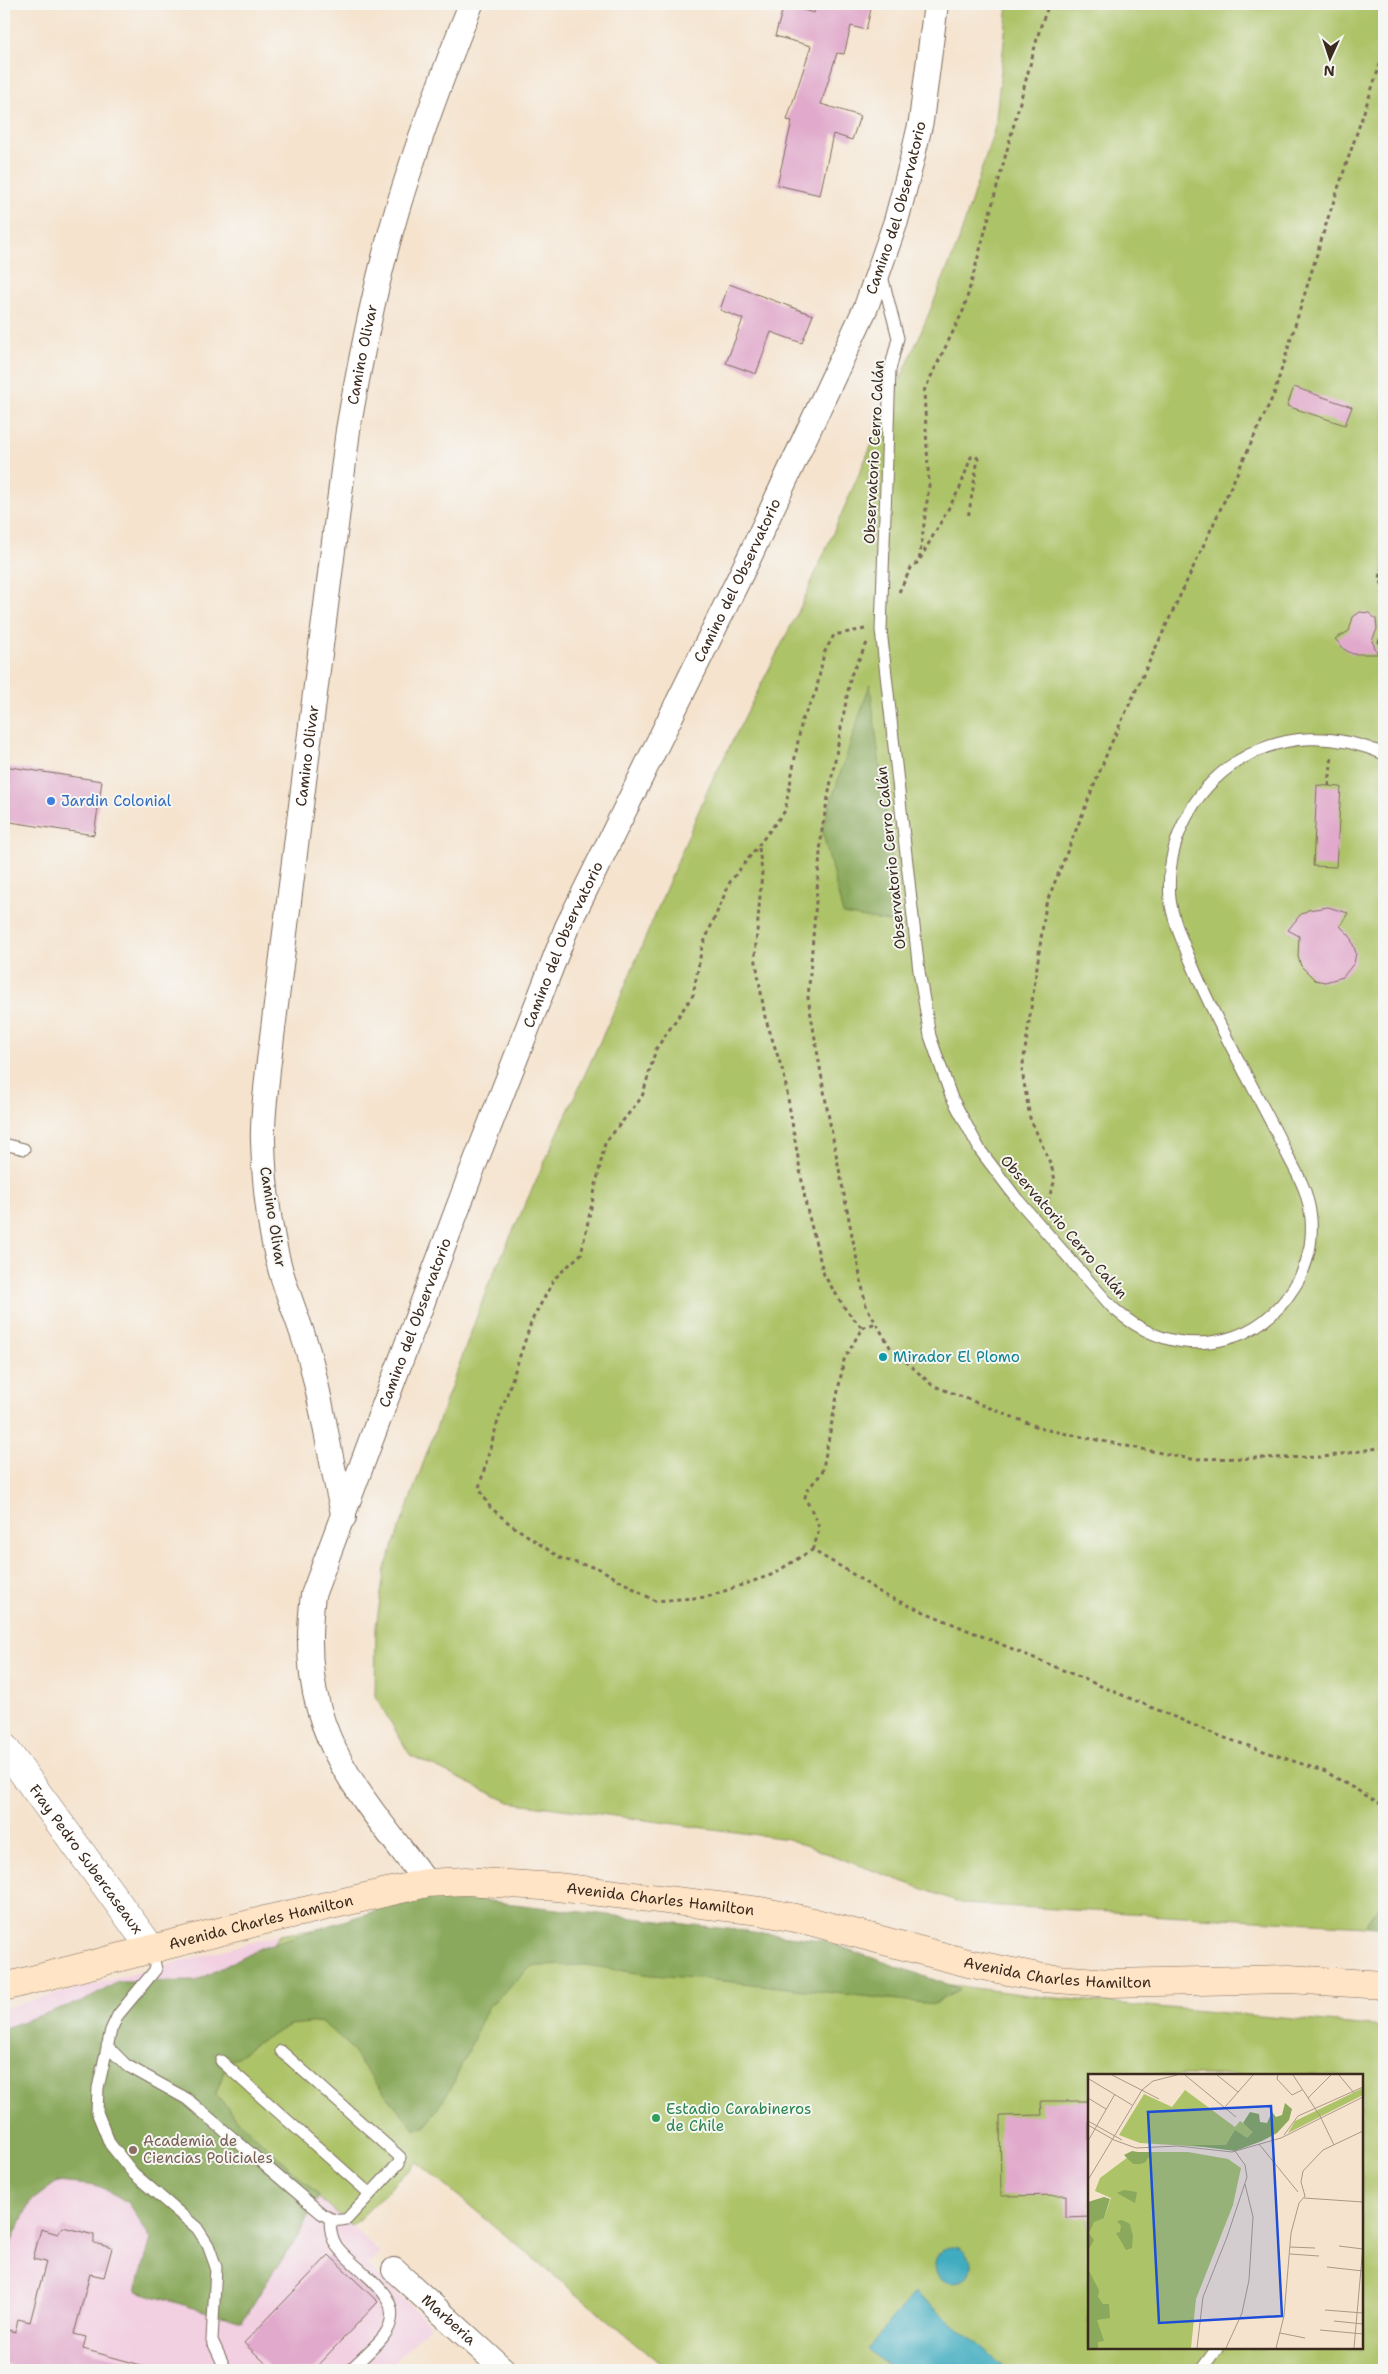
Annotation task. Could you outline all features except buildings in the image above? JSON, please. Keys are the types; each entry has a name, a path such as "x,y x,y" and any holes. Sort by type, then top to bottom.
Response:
{"main road":[{"name":"Avenida Charles Hamilton","path":"4,1987 151,1948 427,1883 464,1881 557,1886 760,1911 805,1920 968,1963 1043,1978 1111,1983 1289,1979 1384,1986"},
{"name":"Avenida Charles Hamilton","path":"1289,1979 1342,1972 1384,1970"},
{"name":"Avenida Charles Hamilton","path":"4,1992 35,1980"}],"street":[{"name":"Camino Olivar","path":"344,1517 333,1474 321,1402 309,1354 281,1271 272,1229 266,1192 262,1139 267,1078 348,430 361,356 378,282 406,182 446,66 471,4"},
{"name":"Camino del Observatorio","path":"427,1883 359,1795 346,1775 323,1727 316,1701 309,1648 313,1595 344,1517 475,1163 567,927 748,560 849,347 880,269 909,172 921,121 936,4"},
{"name":"Fray Pedro Subercaseaux","path":"4,1746 151,1948"},
{"name":"Marberia","path":"394,2270 504,2370"}],"lane":[{"name":"Observatorio Cerro Calán","path":"880,269 898,338 890,370 881,630 919,971 930,1036 951,1096 980,1150 1012,1193 1112,1307 1125,1319 1157,1337 1175,1341 1211,1342 1246,1332 1275,1312 1297,1283 1305,1267 1312,1232 1307,1196 1262,1103 1210,1007 1174,921 1170,878 1178,835 1195,803 1213,780 1249,754 1269,746 1290,740 1333,738 1360,744 1384,754"},
{"path":"4,1144 24,1149"},
{"path":"151,1948 156,1969 118,2015 107,2046 98,2088 97,2112 110,2144 128,2167 197,2228 208,2245 216,2267 212,2340 226,2370"},
{"path":"107,2046 126,2065 187,2099 330,2219 339,2221 347,2218 370,2194 399,2163 400,2157 281,2051"},
{"path":"221,2061 370,2194"},
{"path":"330,2219 330,2231 336,2245 376,2285 390,2302 392,2314 384,2336 350,2370"},
{"path":"1201,2370 1216,2349"}],"path":[{"path":"919,562 929,486 924,391 964,310 1040,28 1049,4"},
{"path":"1038,1221 1048,1205 1055,1180 1051,1165 1030,1118 1022,1072 1046,904 1110,746 1274,394 1328,218 1384,53"},
{"path":"896,598 912,566 919,562 960,488 971,458 976,456 978,459 968,518"},
{"path":"1384,558 1380,578 1384,589"},
{"path":"876,1323 862,1328 844,1360 822,1473 806,1491 805,1498 819,1525 820,1532 812,1550 771,1575 707,1597 655,1601 600,1568 562,1559 490,1507 479,1488 497,1424 532,1320 555,1278 580,1254 605,1143 642,1097 656,1049 693,995 702,947 730,882 785,811 802,720 816,692 824,653 834,635 860,628 881,630"},
{"path":"881,630 865,646 851,675 822,830 808,998 826,1108 866,1306 890,1347 932,1385 1044,1429 1191,1459 1324,1457 1384,1447"},
{"path":"1384,632 1379,642 1384,651"},
{"path":"1329,786 1333,738"},
{"path":"1381,818 1384,777"},
{"path":"759,847 762,872 755,956 766,1017 784,1075 806,1205 824,1275 846,1310 862,1328"},
{"path":"812,1550 884,1595 1222,1737 1326,1772 1379,1803 1384,1801"}],"shaded area":[{"name":"Academia de Ciencias Policiales","path":"280,1935 171,2075 352,2226 381,2254 367,2265 431,2325 386,2370 4,2370 4,2008"}],"green space":[{"path":"1008,4 1384,4 1384,1898 1366,1926 964,1904 788,1839 509,1802 410,1755 375,1696 376,1626 385,1568 489,1283 620,998 707,791 801,606 919,337 958,243 995,127"},
{"path":"870,684 899,924 843,914 822,829"},
{"path":"428,1894 822,1940 960,1989 935,2004 696,1978 651,1975 586,1965 532,1966 488,2007 451,2088 425,2127 414,2128 374,2081 345,2041 321,2022 290,2025 257,2043 226,2065 216,2094 237,2119 319,2195 295,2242 273,2272 242,2322 136,2291 151,2239 129,2203 99,2186 57,2182 30,2202 4,2258 4,2028 90,1998 118,1982 196,1981 265,1946"},
{"path":"1384,1898 1384,1928 1366,1926"},
{"name":"Estadio Carabineros de Chile","path":"411,1914 1043,1997 1384,2027 1384,2370 668,2370 417,2162 352,2226 171,2074 280,1935"}],"water":[{"path":"953,2247 960,2248 966,2252 970,2258 970,2272 966,2278 960,2282 953,2283 946,2282 940,2278 936,2272 935,2265 936,2258 940,2252 946,2248"},
{"path":"915,2292 1009,2370 893,2370 867,2349"}],"place":[{"name":"Jardin Colonial","path":"51,801"},
{"name":"Mirador El Plomo","path":"883,1357"},
{"name":"Estadio Carabineros de Chile","path":"656,2118"},
{"name":"Academia de Ciencias Policiales","path":"133,2150"}]}
